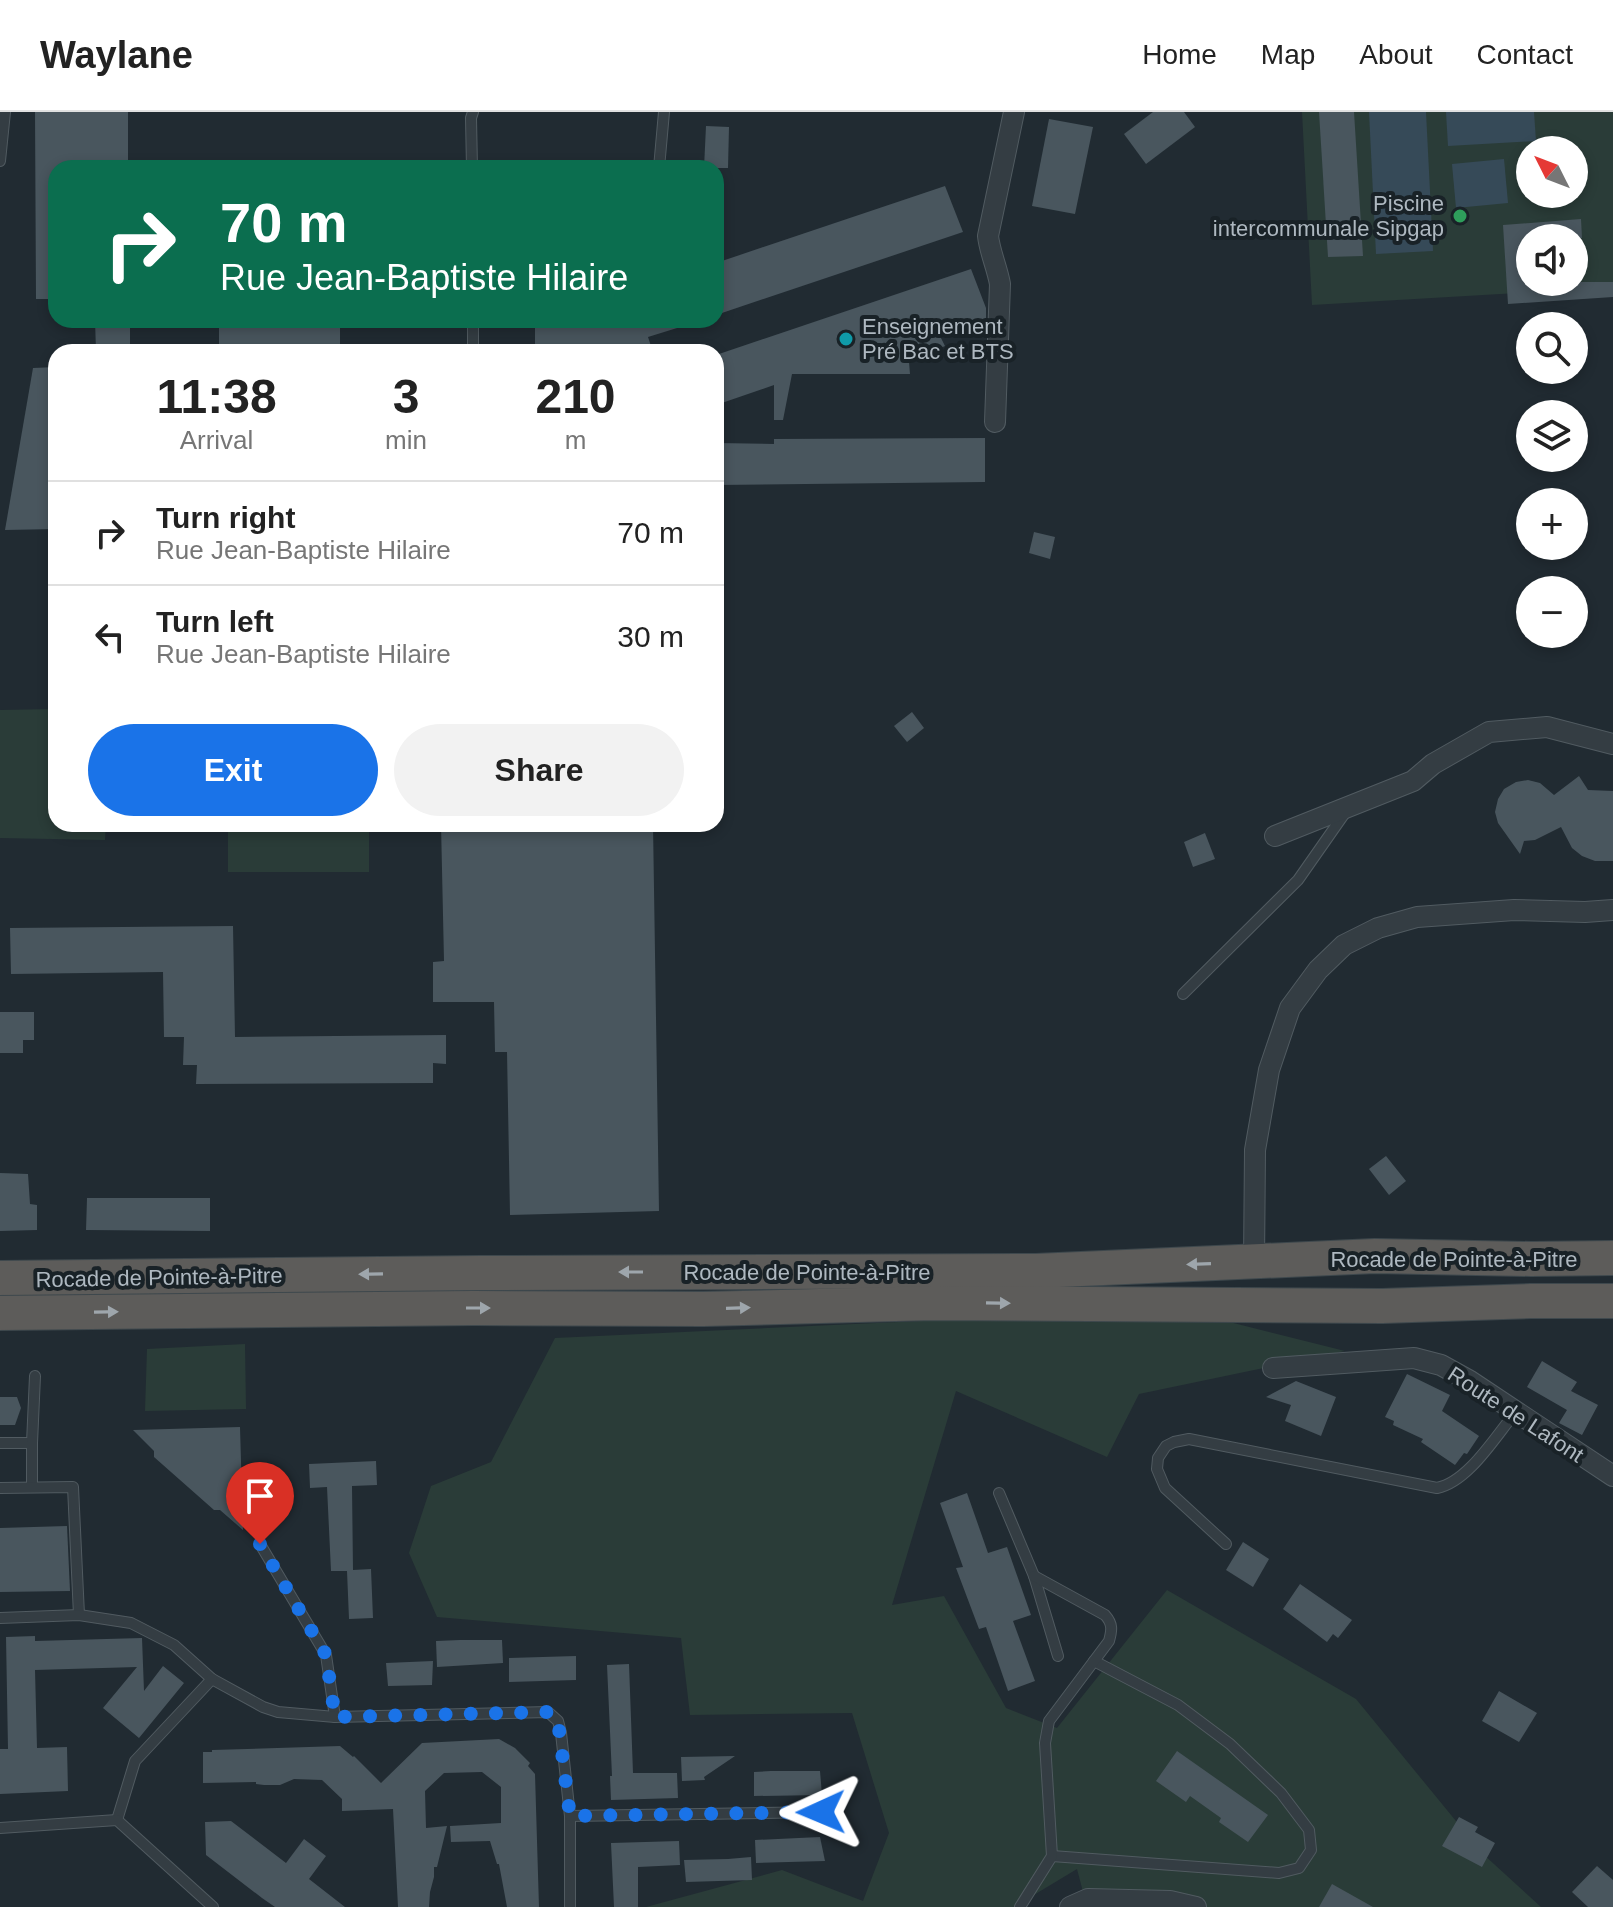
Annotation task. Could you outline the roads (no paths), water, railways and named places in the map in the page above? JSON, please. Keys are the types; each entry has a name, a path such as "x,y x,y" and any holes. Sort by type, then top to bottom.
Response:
{"highway":[{"name":"Rocade de Pointe-à-Pitre","path":"0,1278 1036,1271 1375,1256 1613,1258"},
{"path":"0,1271 45,1278"},
{"name":"Rocade de Pointe-à-Pitre","path":"0,1313 703,1309 933,1303 1382,1306 1613,1301"},
{"path":"0,1328 47,1313"}],"street":[{"path":"995,422 1000,284 988,236 1014,112"},
{"path":"1275,836 1413,781 1433,764 1489,732 1547,727 1613,744"},
{"path":"1254,1262 1255,1150 1269,1070 1290,1008 1318,970 1344,945 1378,928 1417,917 1514,910 1613,910"},
{"name":"Route de Lafont","path":"1273,1368 1414,1358 1441,1365 1613,1476"},
{"path":"1070,1907 1088,1899 1170,1901 1196,1907"}],"lane":[{"path":"0,161 5,112"},
{"path":"472,160 473,112"},
{"path":"660,160 664,112"},
{"path":"1183,994 1298,880 1350,806"},
{"path":"32,1487 35,1376"},
{"path":"1226,1544 1165,1488 1157,1469 1158,1458 1166,1446 1189,1439 1437,1488 1447,1486 1463,1475 1515,1413"},
{"path":"0,1443 32,1443"},
{"path":"0,1488 73,1487 79,1615"},
{"path":"999,1493 1034,1576 1058,1656"},
{"path":"260,1544 326,1655 335,1717"},
{"path":"1020,1907 1052,1856 1045,1733 1049,1721 1109,1641 1112,1629 1105,1615 1034,1576"},
{"path":"0,1618 79,1615 131,1623 174,1645 212,1679 278,1712 335,1717 548,1712 558,1721 570,1816 570,1907"},
{"path":"1052,1856 1279,1873 1299,1868 1311,1850 1309,1830 1281,1793 1230,1744 1178,1705 1094,1661"},
{"path":"117,1820 135,1761 212,1679"},
{"path":"570,1816 821,1812"},
{"path":"0,1828 117,1820 213,1907"}],"water":[{"path":"1369,112 1426,112 1433,251 1376,254"},
{"path":"1446,112 1534,112 1536,136 1516,136 1516,142 1448,146"},
{"path":"1504,159 1508,203 1456,208 1452,164"}],"place":[{"name":"Piscine intercommunale Sipgap","path":"1460,216"},
{"name":"Enseignement Pré Bac et BTS","path":"846,339"}]}
